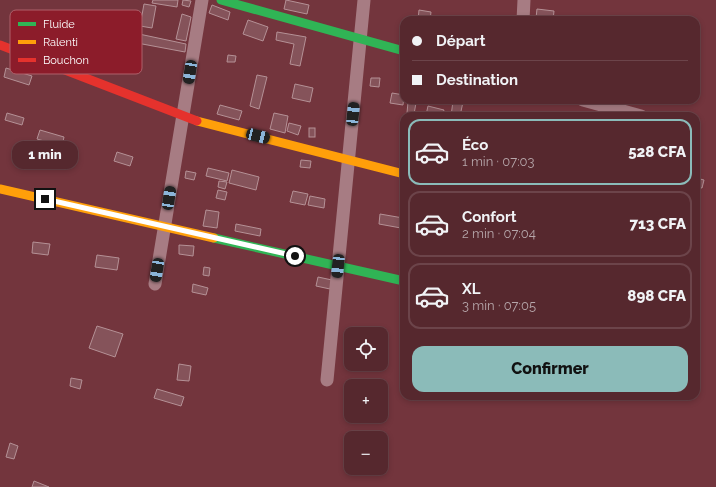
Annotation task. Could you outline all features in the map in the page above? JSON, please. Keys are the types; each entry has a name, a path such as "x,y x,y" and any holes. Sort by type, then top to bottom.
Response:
{"street":[{"path":"155,284 202,0"},
{"path":"221,0 400,50"},
{"path":"328,380 364,0"},
{"path":"523,16 524,0"},
{"path":"0,45 10,49"},
{"path":"76,74 197,121 400,173"},
{"path":"598,104 626,112"},
{"path":"0,189 400,279"}],"building":[{"path":"153,0 178,0 177,7 152,3"},
{"path":"183,0 191,1 189,7 182,5"},
{"path":"286,0 309,5 307,14 284,9"},
{"path":"144,4 156,6 152,28 142,26"},
{"path":"212,5 230,12 228,20 209,13"},
{"path":"537,9 554,11 553,16 536,16"},
{"path":"419,10 431,12 430,16 418,16"},
{"path":"182,14 191,17 186,41 176,39"},
{"path":"248,20 268,27 263,41 243,34"},
{"path":"277,32 306,37 300,66 290,64 294,44 276,40"},
{"path":"142,35 186,44 185,52 142,44"},
{"path":"228,55 236,56 235,62 227,62"},
{"path":"6,68 10,69 10,74 26,74 32,76 29,85 4,77"},
{"path":"257,75 267,77 259,109 250,106"},
{"path":"371,78 380,78 379,87 370,86"},
{"path":"295,84 313,88 310,102 292,98"},
{"path":"392,93 400,94 400,104 403,105 390,103"},
{"path":"408,104 416,104 414,112 407,112"},
{"path":"453,104 463,104 461,112 452,112"},
{"path":"220,105 242,111 239,120 217,114"},
{"path":"428,106 444,110 443,112 427,112"},
{"path":"7,113 24,118 22,125 5,120"},
{"path":"274,113 288,116 285,133 270,129"},
{"path":"289,123 301,126 298,135 287,131"},
{"path":"309,128 315,128 315,137 309,137"},
{"path":"40,130 64,137 62,146 37,139"},
{"path":"117,152 133,157 130,166 114,161"},
{"path":"301,160 311,161 310,168 300,167"},
{"path":"208,168 229,173 227,181 206,176"},
{"path":"232,170 259,177 256,190 229,183"},
{"path":"186,171 196,173 194,180 185,178"},
{"path":"700,179 704,180 702,188 700,188"},
{"path":"219,181 227,182 225,189 218,187"},
{"path":"218,190 227,192 225,200 216,198"},
{"path":"293,191 308,194 305,205 290,202"},
{"path":"310,196 325,199 324,208 308,205"},
{"path":"206,210 219,212 217,228 203,226"},
{"path":"380,214 400,217 400,228 379,224"},
{"path":"236,224 261,229 260,236 235,231"},
{"path":"33,242 50,244 48,255 32,253"},
{"path":"179,245 194,246 193,256 179,254"},
{"path":"97,255 119,258 117,270 95,267"},
{"path":"204,267 210,268 209,276 203,275"},
{"path":"318,277 332,280 330,289 316,286"},
{"path":"193,284 208,288 206,295 192,292"},
{"path":"97,326 123,334 115,357 89,348"},
{"path":"179,364 191,366 189,381 177,380"},
{"path":"71,378 82,380 80,389 70,386"},
{"path":"157,389 184,397 181,406 154,398"},
{"path":"10,443 18,446 14,459 6,457"},
{"path":"34,481 49,487 32,487"}],"traffic: fast":[{"path":"221,0 400,50"},
{"path":"214,238 400,280"}],"traffic: slow":[{"path":"197,121 400,173"},
{"path":"0,189 214,238"}],"traffic: jam":[{"path":"0,45 10,49"},
{"path":"75,74 197,121"}],"route":[{"path":"45,199 295,256"}]}
